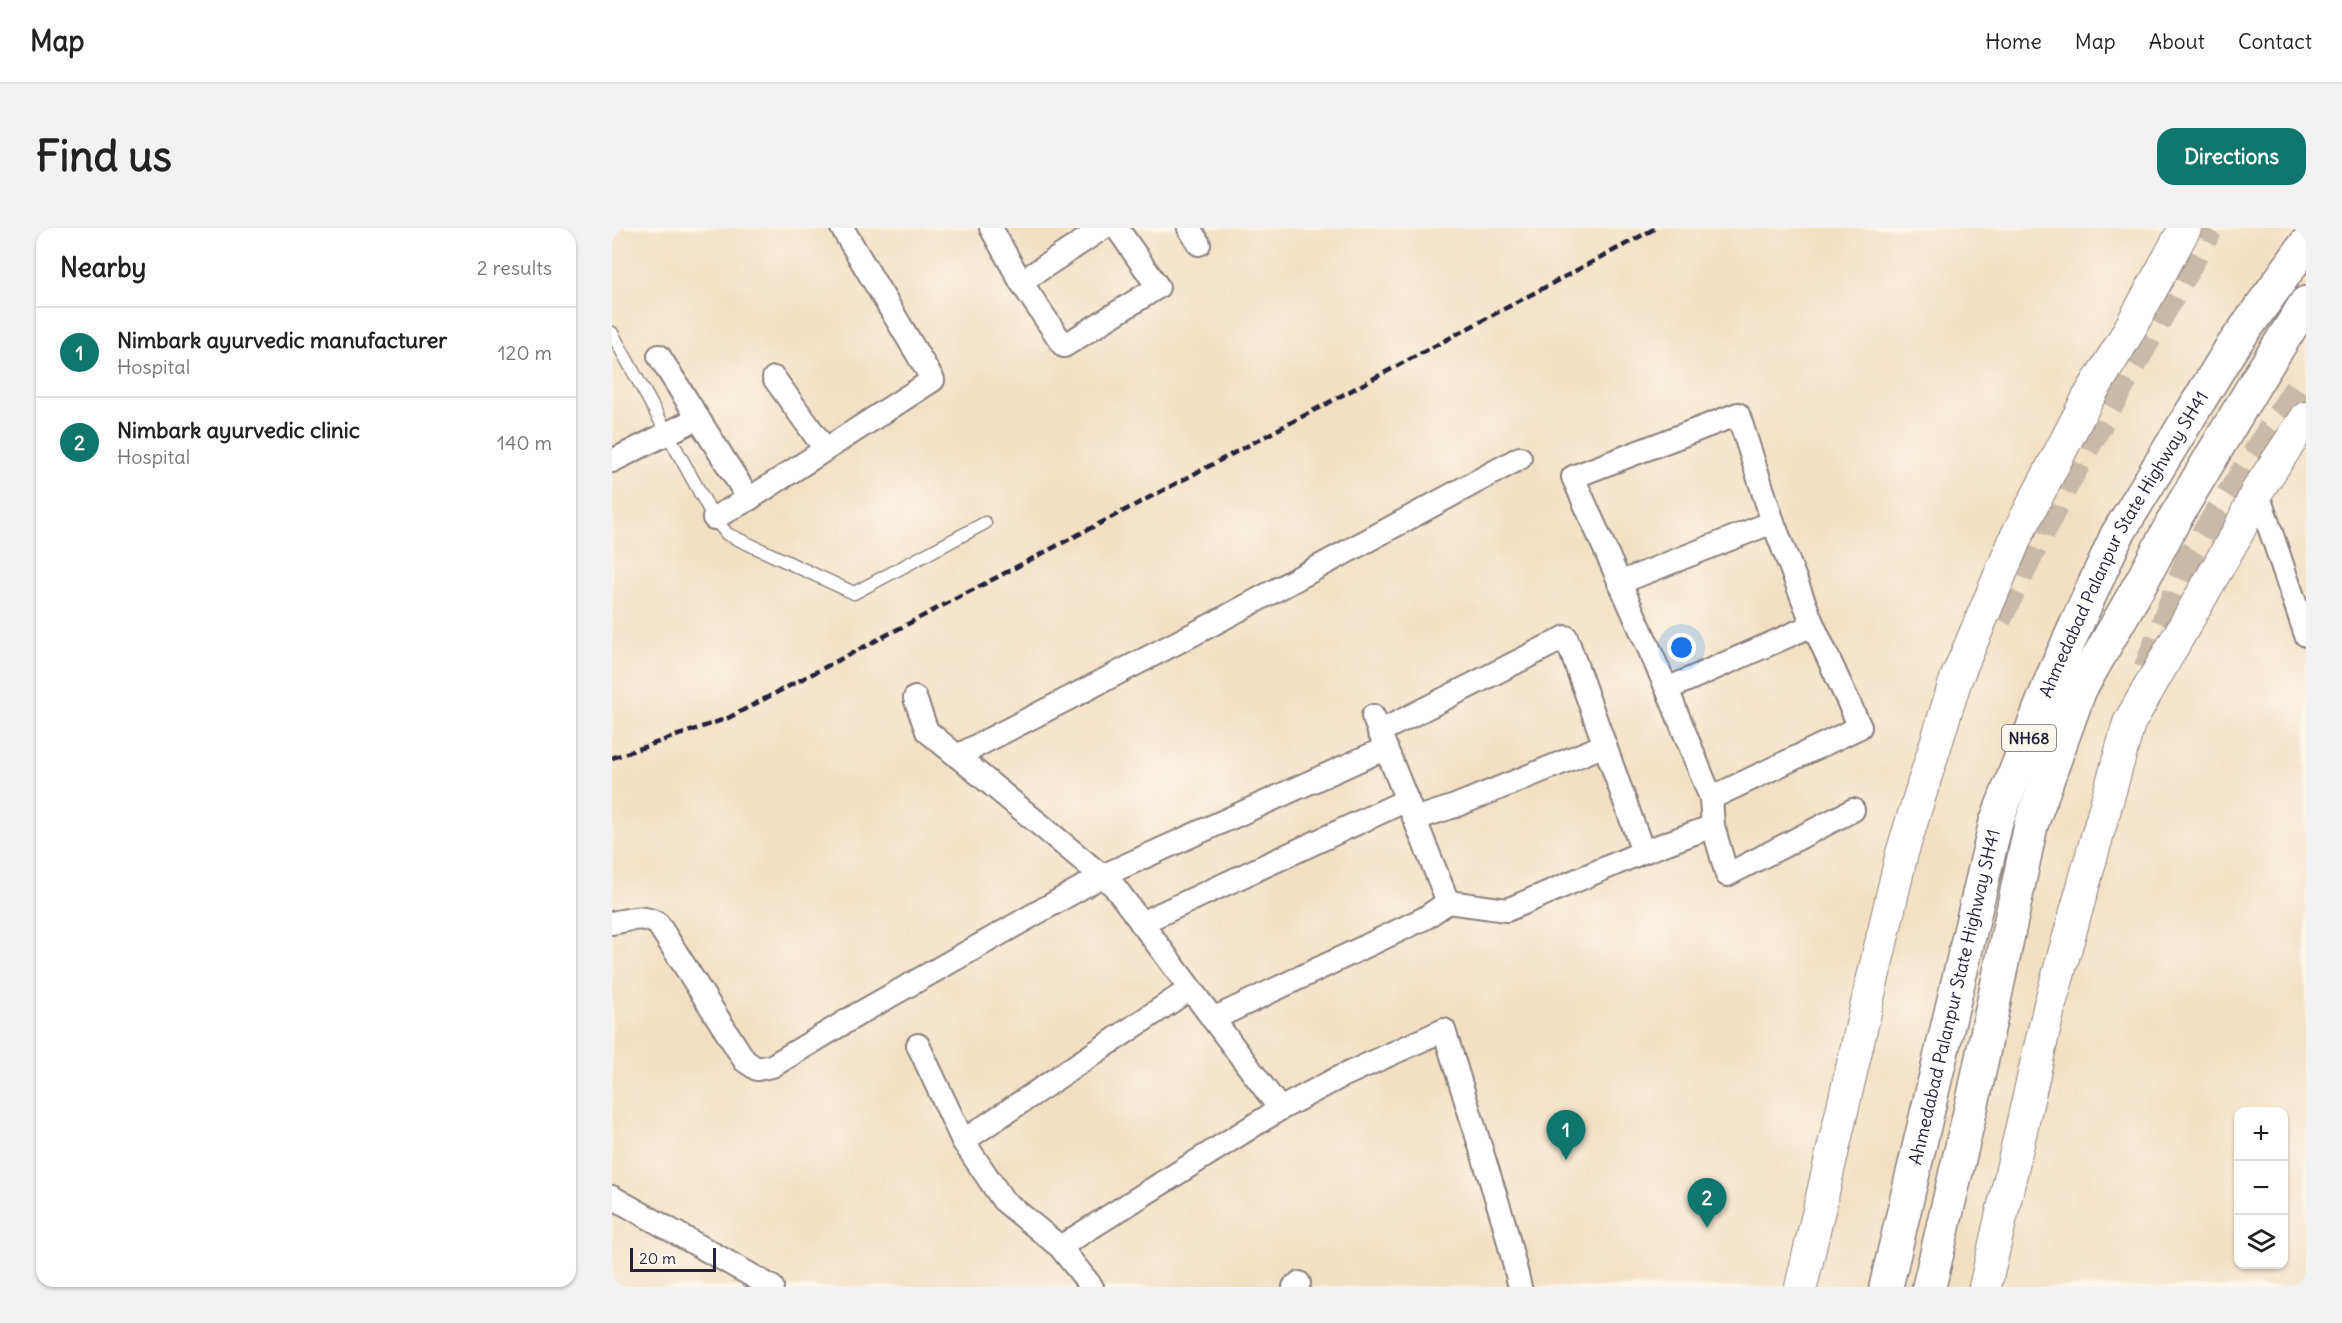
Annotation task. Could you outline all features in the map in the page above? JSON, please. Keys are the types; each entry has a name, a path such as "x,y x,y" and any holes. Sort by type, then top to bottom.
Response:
{"highway":[{"name":"Ahmedabad Palanpur State Highway SH41","path":"1886,1287 1996,822 2053,676 2117,535 2230,350 2306,244"},
{"name":"Ahmedabad Palanpur State Highway SH41","path":"1929,1287 1975,1091 2031,825 2080,690 2175,518 2306,303"}],"street":[{"path":"714,518 749,499 933,380 842,228"},
{"path":"991,228 1021,282 1064,346 1158,288 1117,228"},
{"path":"1021,282 1103,228"},
{"path":"1801,1287 1902,853 1956,679 2023,524 2088,398 2123,341 2185,228"},
{"path":"659,356 749,499"},
{"path":"774,378 825,449"},
{"path":"1710,798 1860,727 1813,625 1773,522 1738,414 1573,477 1667,689 1710,798 1713,826 1727,875 1853,810"},
{"path":"612,461 698,418"},
{"path":"1985,1287 2050,1004 2129,723 2239,530 2257,491 2306,418"},
{"path":"957,756 1211,625 1520,459"},
{"path":"2257,491 2306,635"},
{"path":"1619,583 1773,522"},
{"path":"1667,689 1813,625"},
{"path":"612,923 640,917 658,924 745,1061 757,1069 772,1066 870,1007 1102,876 1566,637 1643,852"},
{"path":"915,698 927,731 1114,886 1280,1109"},
{"path":"1379,732 1448,902"},
{"path":"1141,923 1411,810 1455,806 1605,745"},
{"path":"1213,1019 1425,918 1448,902 1507,910 1643,852 1713,826"},
{"path":"963,1141 1190,988"},
{"path":"1060,1247 1280,1109 1338,1078 1444,1030 1504,1223 1520,1287"},
{"path":"918,1045 963,1141 1003,1200 1060,1247 1092,1287"},
{"path":"612,1197 772,1287"}],"lane":[{"path":"612,333 714,518 727,534 854,593 985,523"}],"tunnel":[{"path":"1996,618 2063,484 2207,228"},
{"path":"2149,670 2192,558 2306,379"}],"railway":[{"path":"612,758 728,718 1217,462 1656,228"}],"place":[{"name":"Nimbark ayurvedic manufacturer","path":"1566,1160"},
{"name":"Nimbark ayurvedic clinic","path":"1707,1228"}]}
